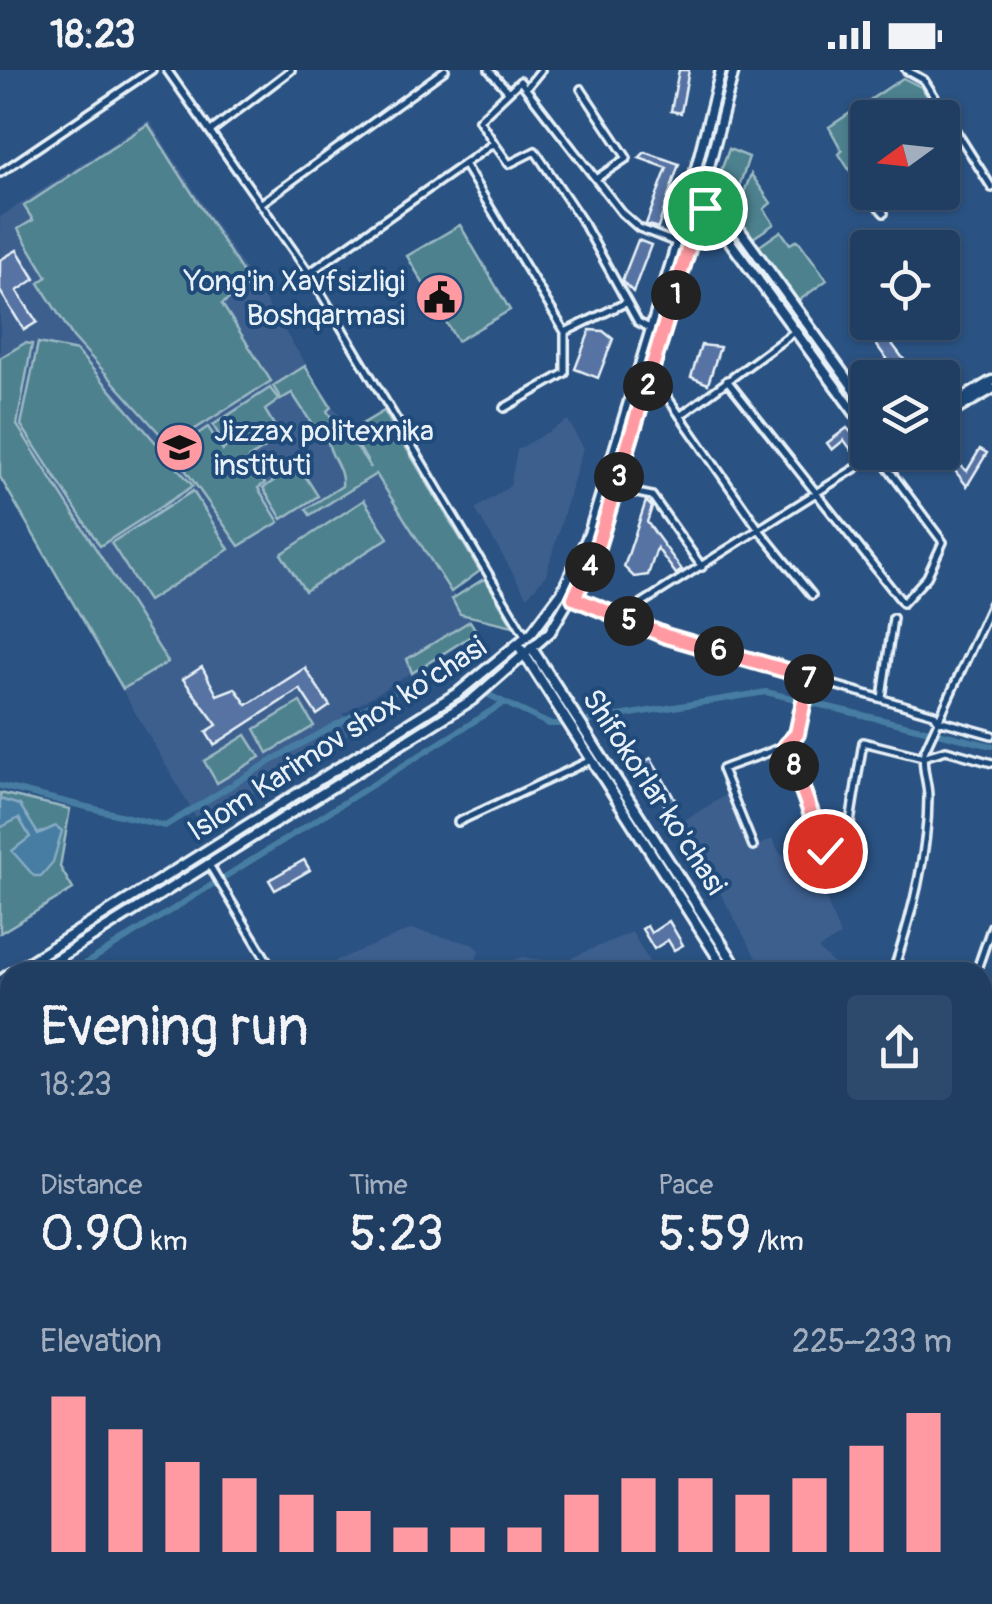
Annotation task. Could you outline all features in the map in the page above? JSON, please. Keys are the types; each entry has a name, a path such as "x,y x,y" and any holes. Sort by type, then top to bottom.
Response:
{"main road":[{"name":"Islom Karimov shox ko'chasi","path":"29,962 459,692 519,646 562,592 578,561 652,329 721,70"},
{"name":"Islom Karimov shox ko'chasi","path":"52,962 472,700 530,654 574,598 594,557 649,383 700,210 734,70"},
{"path":"710,170 713,190 729,216 850,383"},
{"path":"692,189 700,210 723,232 850,407"},
{"path":"683,224 700,210 711,207 729,216"},
{"path":"692,239 703,228 723,232"},
{"path":"795,333 796,326 808,324"},
{"path":"960,404 992,385"},
{"name":"Shifokorlar ko'chasi","path":"526,638 530,654 591,760 721,962"},
{"name":"Shifokorlar ko'chasi","path":"519,646 530,654 733,962"}],"street":[{"path":"0,173 152,70"},
{"path":"166,70 310,273 346,340 526,638"},
{"path":"210,131 291,70"},
{"path":"263,202 445,70"},
{"path":"489,70 508,90"},
{"path":"528,86 542,70"},
{"path":"906,70 924,80 992,188"},
{"path":"652,329 638,322 584,224 535,151 509,164 480,120 520,80 639,228 677,243"},
{"path":"582,90 626,158 597,178"},
{"path":"310,273 494,143"},
{"path":"464,164 565,332 566,373 504,408"},
{"path":"880,210 884,214"},
{"path":"565,332 627,302"},
{"path":"680,416 795,333"},
{"path":"727,380 902,603 927,577 943,542 891,470"},
{"path":"649,383 661,388 762,532 812,595"},
{"path":"620,617 762,532 854,470"},
{"path":"637,493 652,496 702,567"},
{"path":"574,598 666,636 882,698 992,735"},
{"path":"897,962 911,918 928,795 923,757 992,603"},
{"path":"882,698 893,618"},
{"path":"753,846 722,769 786,745 797,734 809,677"},
{"path":"825,851 846,847 863,742 923,757 946,750 992,763"},
{"path":"786,745 825,851 834,879 833,889"},
{"path":"458,822 591,760"},
{"path":"208,864 268,962"},
{"path":"979,962 992,926"}],"shaded area":[{"name":"Jizzax politexnika instituti","path":"149,120 478,632 343,714 353,731 201,826 0,479 0,217"},
{"path":"568,420 583,448 546,575 527,597 475,509 510,486 517,450"},
{"path":"728,794 752,849 772,839 781,855 788,852 803,892 821,885 840,936 818,949 832,962 758,962 681,822"},
{"path":"0,799 20,805 38,834 56,826 62,831 53,862 41,876 34,876 12,851 30,837 19,818 0,828"},
{"path":"412,929 472,944 479,950 476,962 335,961"},
{"path":"632,932 649,962 561,962"},
{"path":"522,957 553,962 508,962"}],"green space":[{"path":"903,78 921,87 930,100 870,100"},
{"path":"850,113 850,171 839,154 842,151 829,127"},
{"path":"148,124 250,284 222,304 271,381 170,445 73,337 39,283 47,277 18,229 33,220 24,206"},
{"path":"729,149 749,157 732,208 716,184"},
{"path":"751,174 771,203 764,209 774,224 753,238 736,214"},
{"path":"460,225 510,310 457,341 407,256"},
{"path":"781,231 790,244 798,240 827,280 797,302 758,247"},
{"path":"25,343 32,344 17,425 168,662 123,689 0,477 0,358"},
{"path":"38,343 77,351 193,486 100,546 21,425"},
{"path":"305,366 331,407 327,411 335,423 325,429 312,424 292,393 281,399 273,386"},
{"path":"270,388 279,400 265,410 278,432 275,442 249,458 265,483 258,488 279,522 239,546 172,451 208,427 223,450 226,447 213,425"},
{"path":"384,411 480,571 451,592 376,474 310,515 306,509 342,486 328,434 342,425 371,468 350,431"},
{"path":"289,471 302,471 318,496 282,519 263,488"},
{"path":"193,491 229,549 148,601 111,543"},
{"path":"364,500 388,538 305,591 281,554"},
{"path":"486,580 513,626 460,614 452,599"},
{"path":"470,621 477,632 412,673 407,659"},
{"path":"300,702 314,726 268,753 255,729"},
{"path":"246,735 260,757 217,783 204,761"},
{"path":"0,793 70,809 60,867 73,889 0,933"}],"building":[{"path":"679,70 689,70 681,113 671,111"},
{"path":"645,152 679,164 658,228 646,224 667,168 639,158"},
{"path":"638,240 651,245 633,292 622,281"},
{"path":"17,250 35,279 17,291 37,322 24,330 0,291 0,260"},
{"path":"590,330 603,331 613,339 598,378 575,369"},
{"path":"873,340 889,340 904,360 887,360"},
{"path":"701,345 720,347 708,384 691,377"},
{"path":"847,428 850,431 850,448 844,440 832,450 827,443"},
{"path":"980,449 987,453 967,486 954,470 960,470 960,465 967,471"},
{"path":"646,501 652,507 647,522 682,570 676,574 657,548 648,575 634,577 624,567"},
{"path":"202,667 217,695 235,688 247,705 305,668 330,706 317,715 300,689 214,745 206,732 217,725 183,679"},
{"path":"651,758 676,801 666,807 641,764"},
{"path":"304,860 310,870 275,890 269,880"},
{"path":"669,921 683,945 674,950 668,940 654,949 642,929 647,926 651,933"}],"waterway":[{"path":"0,786 165,826 276,758 447,663 454,669"},
{"path":"588,721 766,692 992,746"},
{"path":"489,695 549,724 560,724"},
{"path":"88,962 502,704"}],"place":[{"name":"Yong'in Xavfsizligi Boshqarmasi","path":"440,298"},
{"name":"Jizzax politexnika instituti","path":"179,448"}],"route":[{"path":"705,208 700,210 594,557 574,598 666,636 809,677 797,734 786,745 825,851"}]}
